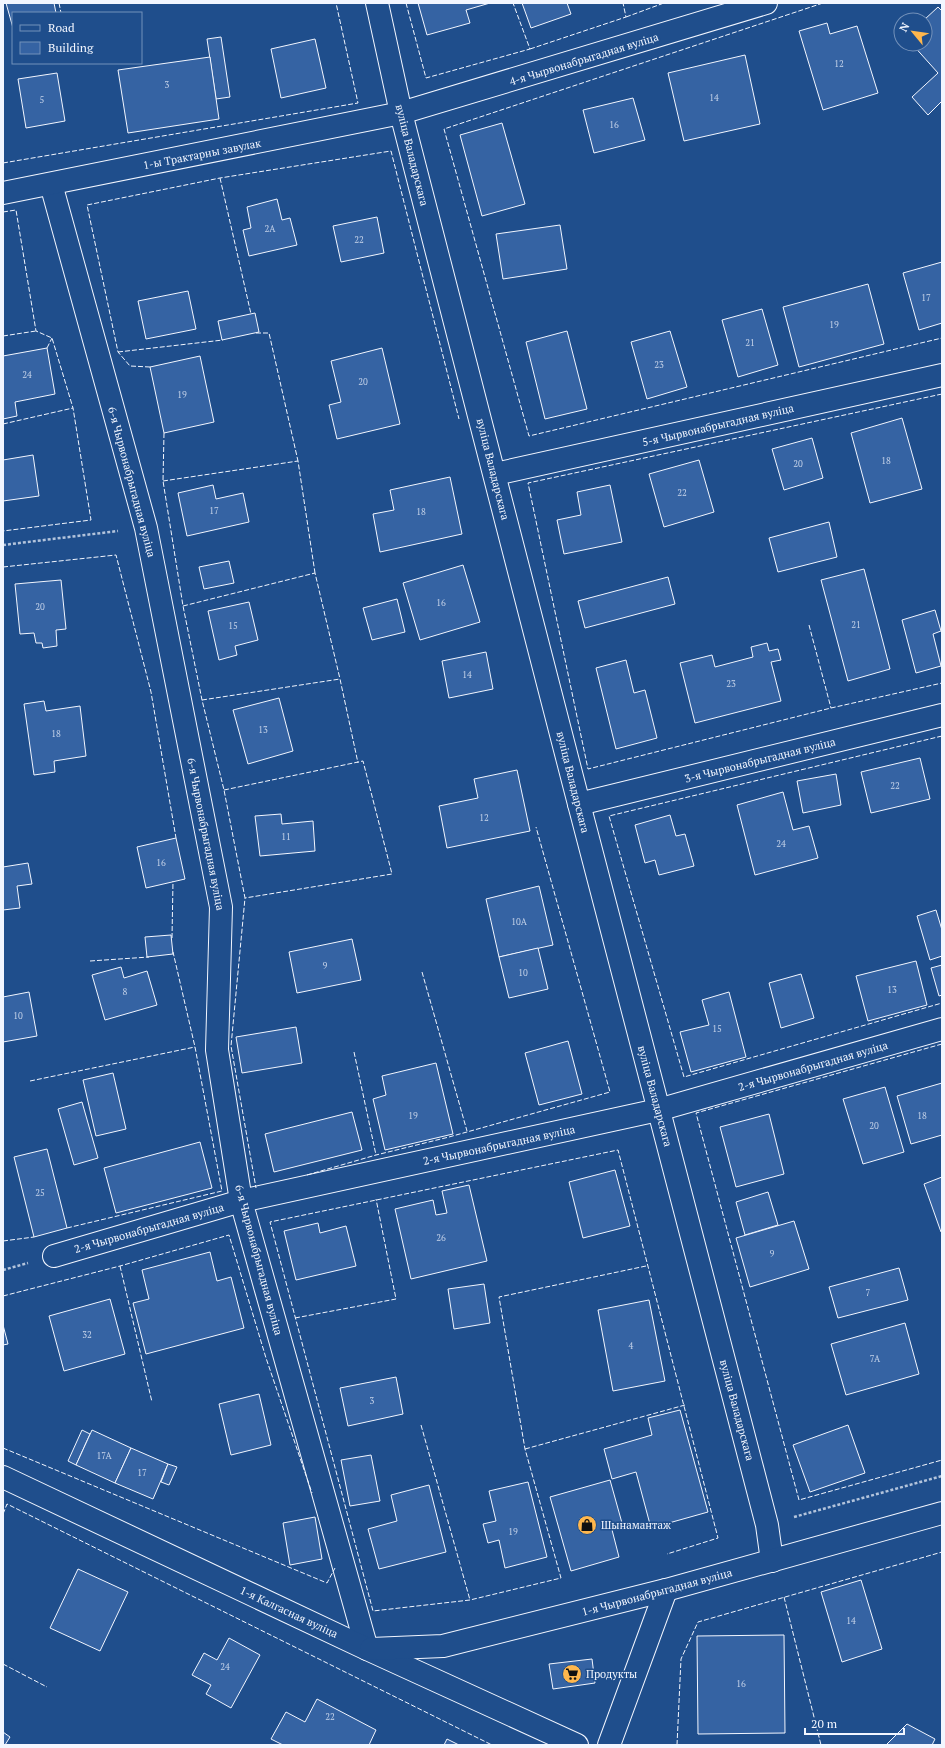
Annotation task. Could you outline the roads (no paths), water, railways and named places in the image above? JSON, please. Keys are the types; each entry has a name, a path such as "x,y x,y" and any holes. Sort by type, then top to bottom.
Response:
{"street":[{"name":"вуліца Валадарскага","path":"377,3 401,113 658,1110 767,1525 772,1561"},
{"name":"4-я Чырвонабрыгадная вуліца","path":"401,113 766,3"},
{"name":"1-ы Трактарны завулак","path":"3,193 401,113"},
{"name":"6-я Чырвонабрыгадная вуліца","path":"51,184 146,528 221,907 217,1050 241,1201 367,1649"},
{"name":"5-я Чырвонабрыгадная вуліца","path":"495,474 942,375"},
{"name":"3-я Чырвонабрыгадная вуліца","path":"579,804 942,715"},
{"name":"2-я Чырвонабрыгадная вуліца","path":"54,1256 241,1201 658,1110 942,1029"},
{"name":"1-я Калгасная вуліца","path":"3,1477 367,1649 577,1745"},
{"name":"1-я Чырвонабрыгадная вуліца","path":"367,1649 443,1646 666,1590 942,1513"},
{"path":"609,1745 666,1590"}],"place":[{"name":"Шынамантаж","path":"587,1525"},
{"name":"Продукты","path":"572,1674"}]}
